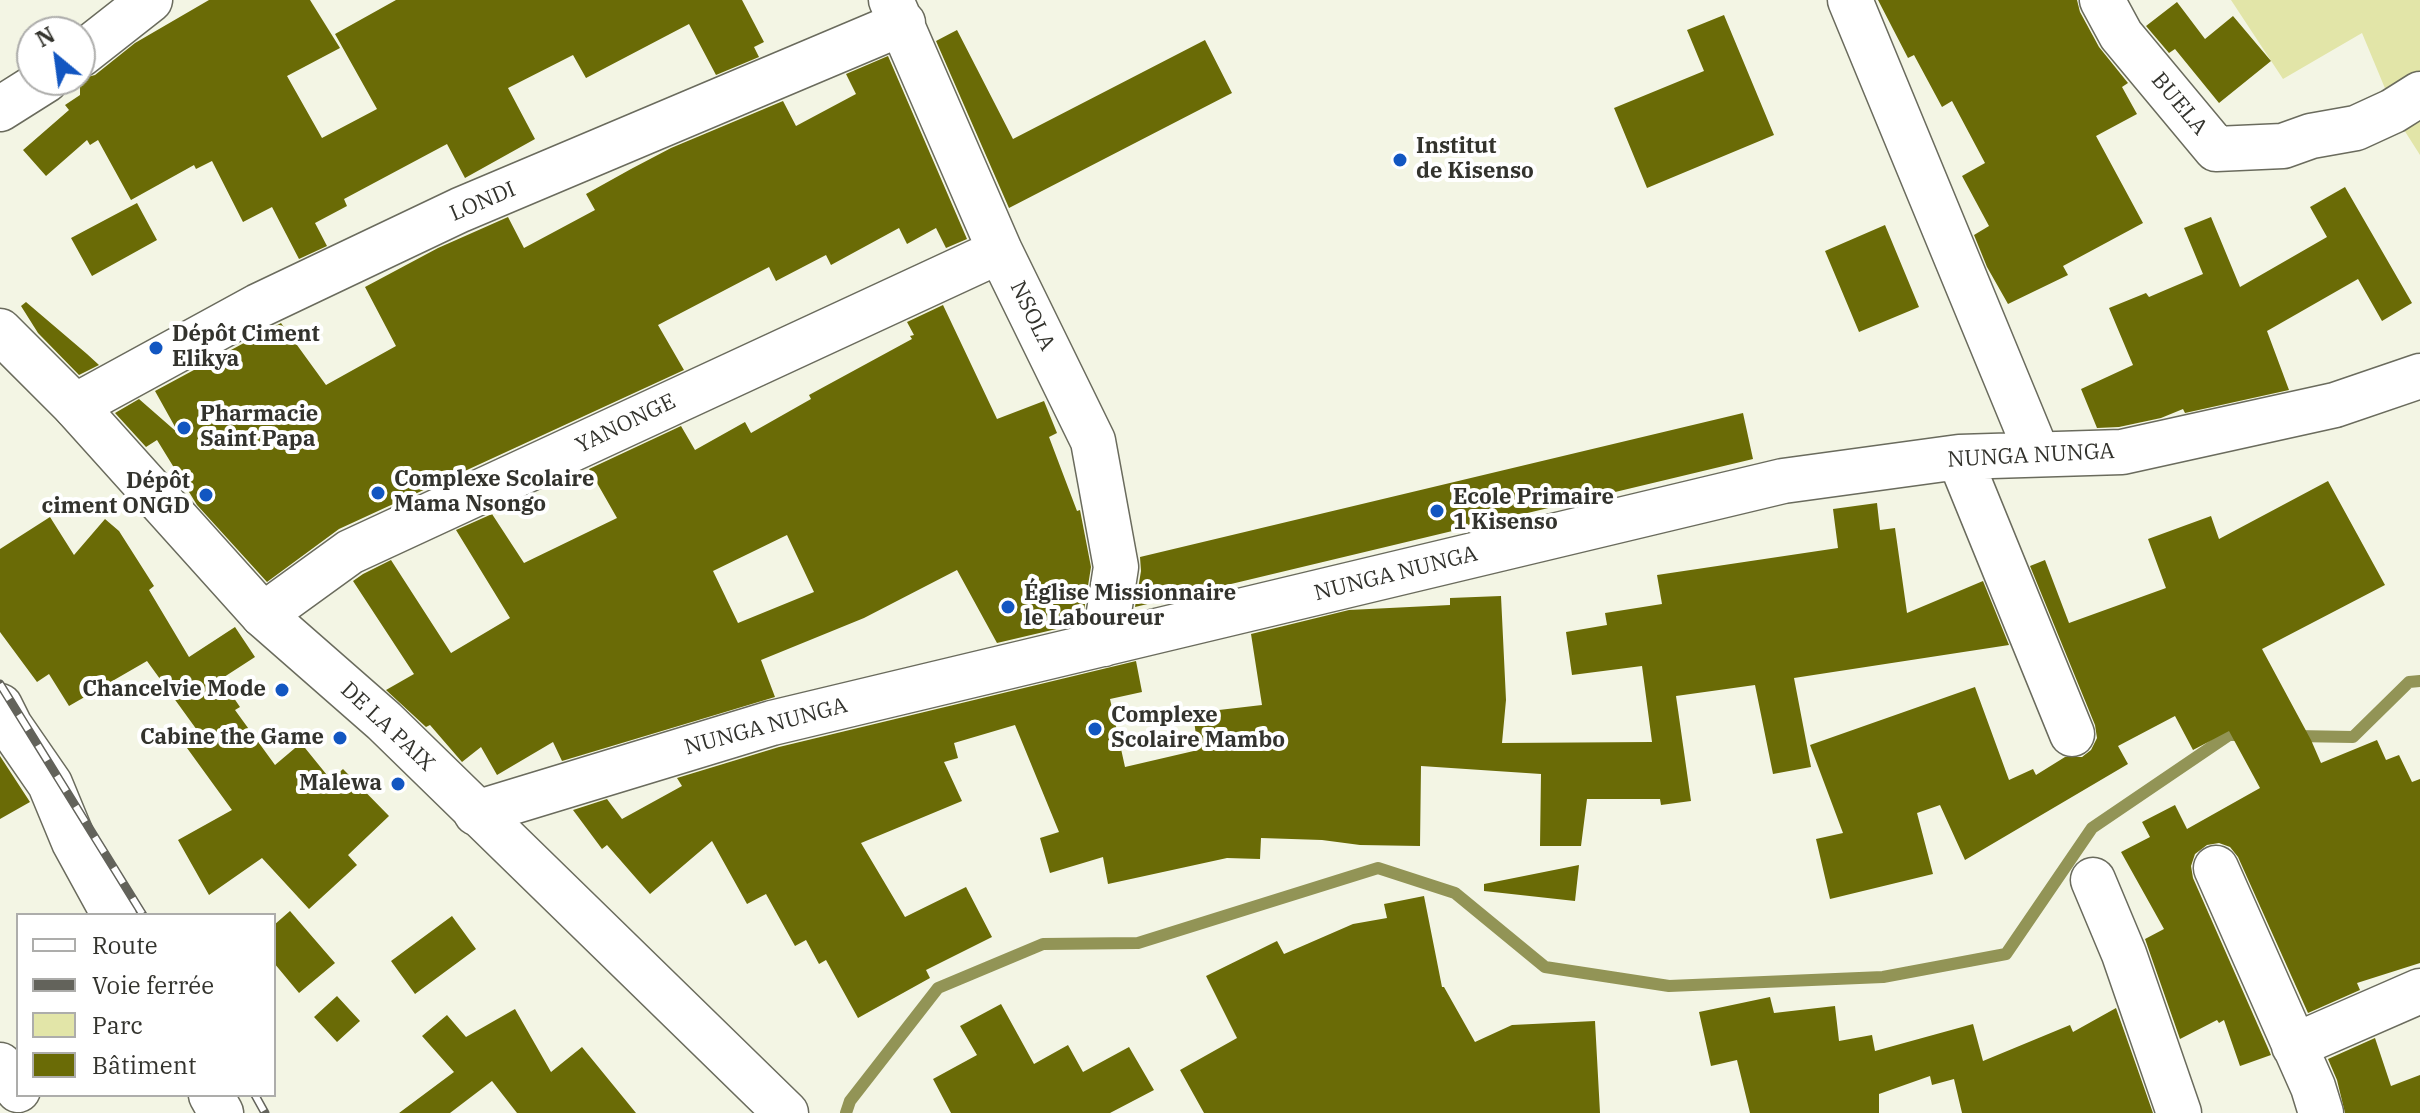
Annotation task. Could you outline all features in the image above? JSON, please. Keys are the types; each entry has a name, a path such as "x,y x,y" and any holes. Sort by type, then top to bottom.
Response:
{"street":[{"path":"1850,0 2037,453"},
{"name":"BUELA","path":"2102,0 2121,35 2216,149 2283,146 2311,136 2356,128 2420,94"},
{"path":"96,42 144,2"},
{"name":"NSOLA","path":"897,12 1000,251 1093,441 1116,567 1104,644"},
{"name":"LONDI","path":"75,406 258,306 460,210 897,12"},
{"path":"0,109 21,96"},
{"name":"YANONGE","path":"263,615 350,552 1000,251"},
{"name":"DE LA PAIX","path":"0,331 75,406 263,615 384,721 786,1113"},
{"name":"NUNGA NUNGA","path":"476,813 772,723 1783,481 1959,457 2122,452 2335,405 2420,376"},
{"path":"1959,457 2072,734"},
{"path":"0,706 50,784 74,842 113,913"},
{"path":"2216,868 2321,1113"},
{"path":"2093,880 2124,954 2179,1113"},
{"path":"2294,1046 2420,991"},
{"path":"0,1065 16,1087"}],"green space":[{"path":"2231,0 2420,0 2420,155 2399,122 2362,33 2283,79"}],"building":[{"path":"209,0 310,0 340,48 287,76 322,138 377,109 335,34 396,0 742,0 764,42 754,47 759,57 716,75 689,24 586,78 573,55 508,88 535,139 465,178 447,144 344,199 347,206 315,223 327,246 299,259 272,207 243,222 212,161 196,169 194,165 131,200 98,140 90,145 87,140 46,176 23,150 69,110 65,105 78,96 96,96 96,74 135,43"},
{"path":"1878,0 2077,0 2099,47 2128,83 2122,87 2137,114 2096,136 2143,223 2063,266 2068,275 2008,304 1987,267 1974,235 1989,226 1962,176 1985,163 1952,101 1942,107 1914,55 1908,58"},
{"path":"2177,2 2205,39 2233,16 2271,61 2219,103 2175,49 2169,53 2146,26"},
{"path":"1724,15 1774,135 1647,188 1614,108 1704,71 1687,30"},
{"path":"957,30 1013,139 1205,40 1232,93 1009,208 936,41"},
{"path":"888,56 967,239 946,248 936,228 907,244 899,228 831,265 826,255 776,281 769,267 658,325 684,370 339,529 267,582 197,505 157,440 146,447 115,413 139,399 179,434 155,391 281,323 326,385 396,346 365,287 438,248 508,217 524,248 595,210 586,194 631,169 671,148 783,101 796,126 856,94 846,74"},
{"path":"2345,187 2412,303 2382,321 2358,279 2267,331 2289,390 2185,413 2183,409 2161,418 2119,427 2097,428 2081,389 2133,365 2109,308 2146,293 2149,297 2203,274 2184,228 2211,217 2240,287 2327,237 2310,207"},
{"path":"137,203 157,240 92,276 71,238"},
{"path":"1885,225 1919,307 1859,332 1825,251"},
{"path":"26,302 99,365 79,375 38,333 21,306"},
{"path":"943,305 997,419 1044,401 1057,433 1049,437 1077,511 1080,510 1091,567 1082,623 997,643 957,570 864,618 761,660 775,697 562,761 553,742 497,775 481,747 462,762 430,725 426,727 386,690 414,674 353,581 391,560 451,653 510,618 456,530 492,514 524,563 617,518 589,469 681,426 695,450 745,422 751,433 811,399 809,395 912,339 910,336 914,335 907,322","holes":["787,535 814,592 738,623 713,571"]},
{"name":"Ecole Primaire 1 Kisenso","path":"1743,413 1753,459 1135,607 1140,557"},
{"path":"2328,481 2385,585 2262,649 2321,763 2377,740 2386,760 2399,755 2412,782 2420,779 2420,963 2357,983 2360,990 2308,1013 2238,857 2230,847 2219,843 2207,845 2195,854 2191,866 2193,878 2271,1055 2240,1066 2224,1020 2219,1023 2217,1020 2180,1039 2145,939 2164,929 2121,852 2150,837 2142,822 2175,805 2187,829 2260,788 2229,731 2193,750 2175,716 2118,746 2128,764 1965,860 1940,805 1917,813 1933,874 1830,899 1816,839 1843,833 1810,745 1975,687 2009,780 2033,769 2036,775 2065,757 2082,757 2091,750 2097,738 2095,725 2030,566 2045,560 2069,623 2166,588 2148,539 2211,516 2219,539"},
{"path":"1877,503 1880,530 1895,528 1907,613 1983,581 2009,645 1794,678 1811,767 1773,774 1755,685 1676,696 1691,801 1661,805 1660,799 1587,799 1581,846 1540,846 1541,774 1421,766 1420,846 1261,838 1260,859 1227,858 1108,884 1103,857 1050,873 1040,838 1059,832 1015,725 954,743 958,758 944,762 962,801 861,843 905,917 966,887 992,937 926,970 930,978 858,1018 826,960 819,964 806,940 795,946 766,894 747,904 712,841 650,894 607,845 602,849 573,810 607,799 622,819 682,786 677,778 779,747 1136,661 1142,692 1110,699 1125,767 1198,750 1193,713 1262,705 1251,634 1349,610 1450,605 1450,598 1501,596 1506,700 1502,743 1652,742 1642,666 1572,675 1566,632 1607,625 1605,613 1662,604 1657,575 1838,548 1833,509"},
{"path":"50,517 74,555 105,519 119,531 154,586 149,590 189,657 235,627 255,657 221,679 240,707 235,710 275,765 301,743 331,780 343,769 389,816 348,855 357,865 309,909 262,858 209,895 178,840 232,810 187,748 202,737 147,661 69,706 49,674 37,682 0,632 0,549"},
{"path":"0,756 30,802 0,819"},
{"path":"1579,865 1575,901 1484,891 1484,884"},
{"path":"1424,896 1442,987 1475,1042 1512,1025 1595,1021 1600,1113 1204,1113 1180,1070 1237,1038 1206,976 1277,941 1284,954 1353,924 1387,918 1384,904"},
{"path":"290,911 335,963 299,993 276,965 276,923"},
{"path":"452,916 476,949 415,994 391,961"},
{"path":"337,996 360,1021 337,1042 314,1017"},
{"path":"1770,997 1774,1013 1835,1006 1839,1041 1872,1035 1875,1051 1973,1024 1983,1061 2070,1025 2073,1032 2116,1008 2153,1113 1962,1113 1954,1079 1932,1085 1930,1076 1879,1094 1879,1113 1750,1113 1737,1060 1711,1066 1699,1012"},
{"path":"1001,1004 1034,1064 1068,1045 1083,1072 1129,1047 1154,1090 1110,1113 951,1113 933,1079 977,1055 960,1026"},
{"path":"515,1009 551,1072 582,1047 636,1113 517,1113 492,1081 450,1113 399,1113 454,1072 422,1036 447,1015 466,1037"},
{"path":"2375,1038 2391,1086 2420,1075 2420,1113 2345,1113 2328,1059"}],"waterway":[{"path":"2295,736 2353,737 2409,682 2420,681"},
{"path":"846,1113 850,1101 938,988 1043,944 1138,943 1378,868 1455,893 1545,967 1669,986 1883,977 2006,954 2092,828 2229,735 2245,735"}],"railway":[{"path":"0,684 142,913"},
{"path":"256,1097 265,1113"}],"place":[{"name":"Institut de Kisenso","path":"1400,160"},
{"name":"Dépôt Ciment Elikya","path":"156,348"},
{"name":"Pharmacie Saint Papa","path":"184,428"},
{"name":"Complexe Scolaire Mama Nsongo","path":"378,493"},
{"name":"Dépôt ciment ONGD","path":"206,495"},
{"name":"Ecole Primaire 1 Kisenso","path":"1437,511"},
{"name":"Église Missionnaire le Laboureur","path":"1008,607"},
{"name":"Chancelvie Mode","path":"282,690"},
{"name":"Complexe Scolaire Mambo","path":"1095,729"},
{"name":"Cabine the Game","path":"340,738"},
{"name":"Malewa","path":"398,784"}]}
